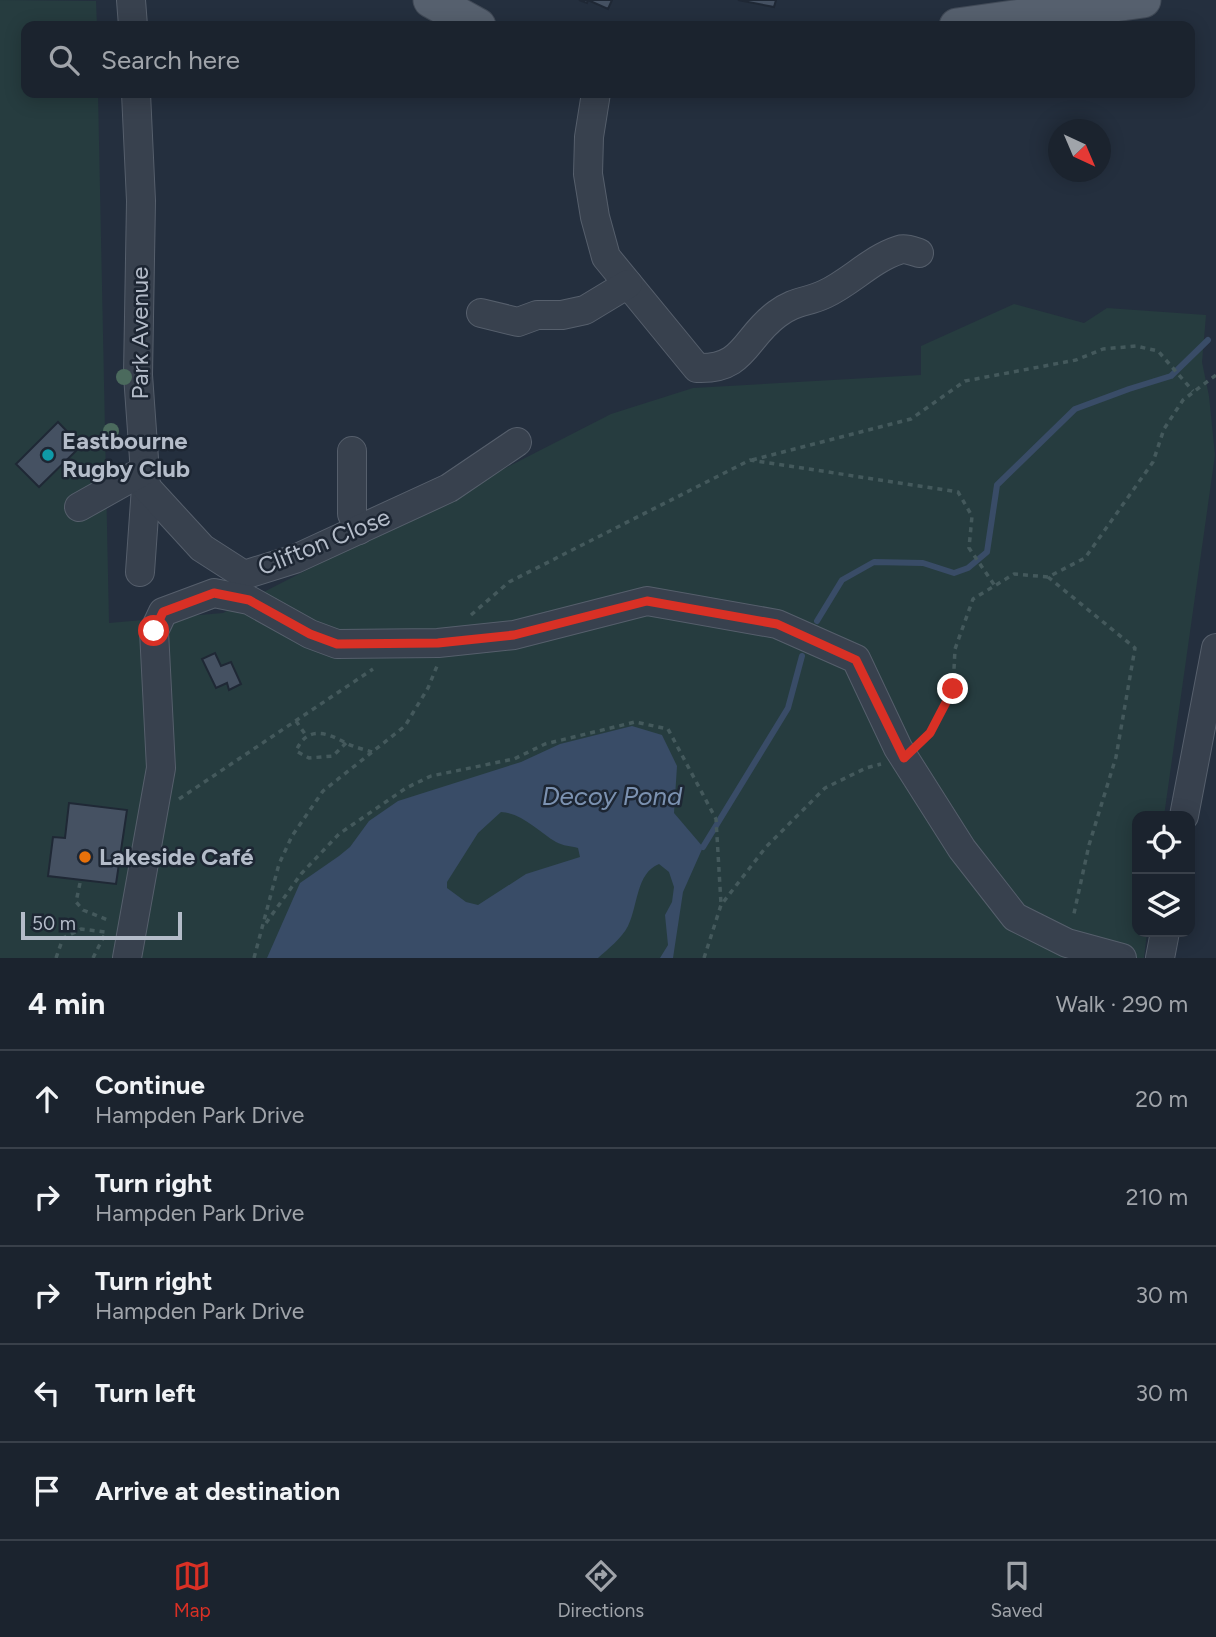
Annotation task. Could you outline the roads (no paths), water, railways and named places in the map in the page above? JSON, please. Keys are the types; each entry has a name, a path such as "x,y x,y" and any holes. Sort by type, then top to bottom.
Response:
{"main road":[{"path":"431,0 469,21"},
{"path":"993,21 1143,0"}],"street":[{"path":"131,0 133,21"},
{"name":"Park Avenue","path":"136,98 141,201 138,375 146,478 140,572"},
{"path":"595,98 589,137 588,174 595,217 606,257 696,368 712,369 731,363 774,316 796,302 823,295 852,280 874,262 902,248 919,253"},
{"path":"481,313 518,322 537,315 562,315 585,310 628,284"},
{"name":"Clifton Close","path":"146,478 202,548 244,575 295,559 449,488 517,442"},
{"path":"352,451 352,514 359,530"},
{"path":"79,507 146,478"},
{"path":"127,958 161,768 154,631 163,612 214,593 249,600 310,634 337,644 438,643 514,635 647,601 777,624 856,660 904,758 962,849 1015,917 1067,943 1122,958"},
{"path":"1185,811 1216,648"},
{"path":"1160,958 1163,937"}],"water":[{"name":"Decoy Pond","path":"632,726 662,735 677,766 674,813 703,847 683,892 673,958 660,958 668,945 665,915 672,902 674,887 669,872 659,864 651,868 642,882 625,930 598,958 267,958 300,883 350,847 369,821 398,801 521,762 560,744","holes":["501,812 523,819 556,842 578,848 580,857 526,874 478,905 466,902 447,888 447,882 478,833"]}],"waterway":[{"path":"817,621 842,580 874,562 923,563 954,573 968,568 987,552 997,485 1075,409 1171,376 1208,340"},
{"path":"703,847 788,708 802,656"}],"place":[{"name":"Eastbourne Rugby Club","path":"48,455"},
{"name":"Lakeside Café","path":"85,857"}]}
